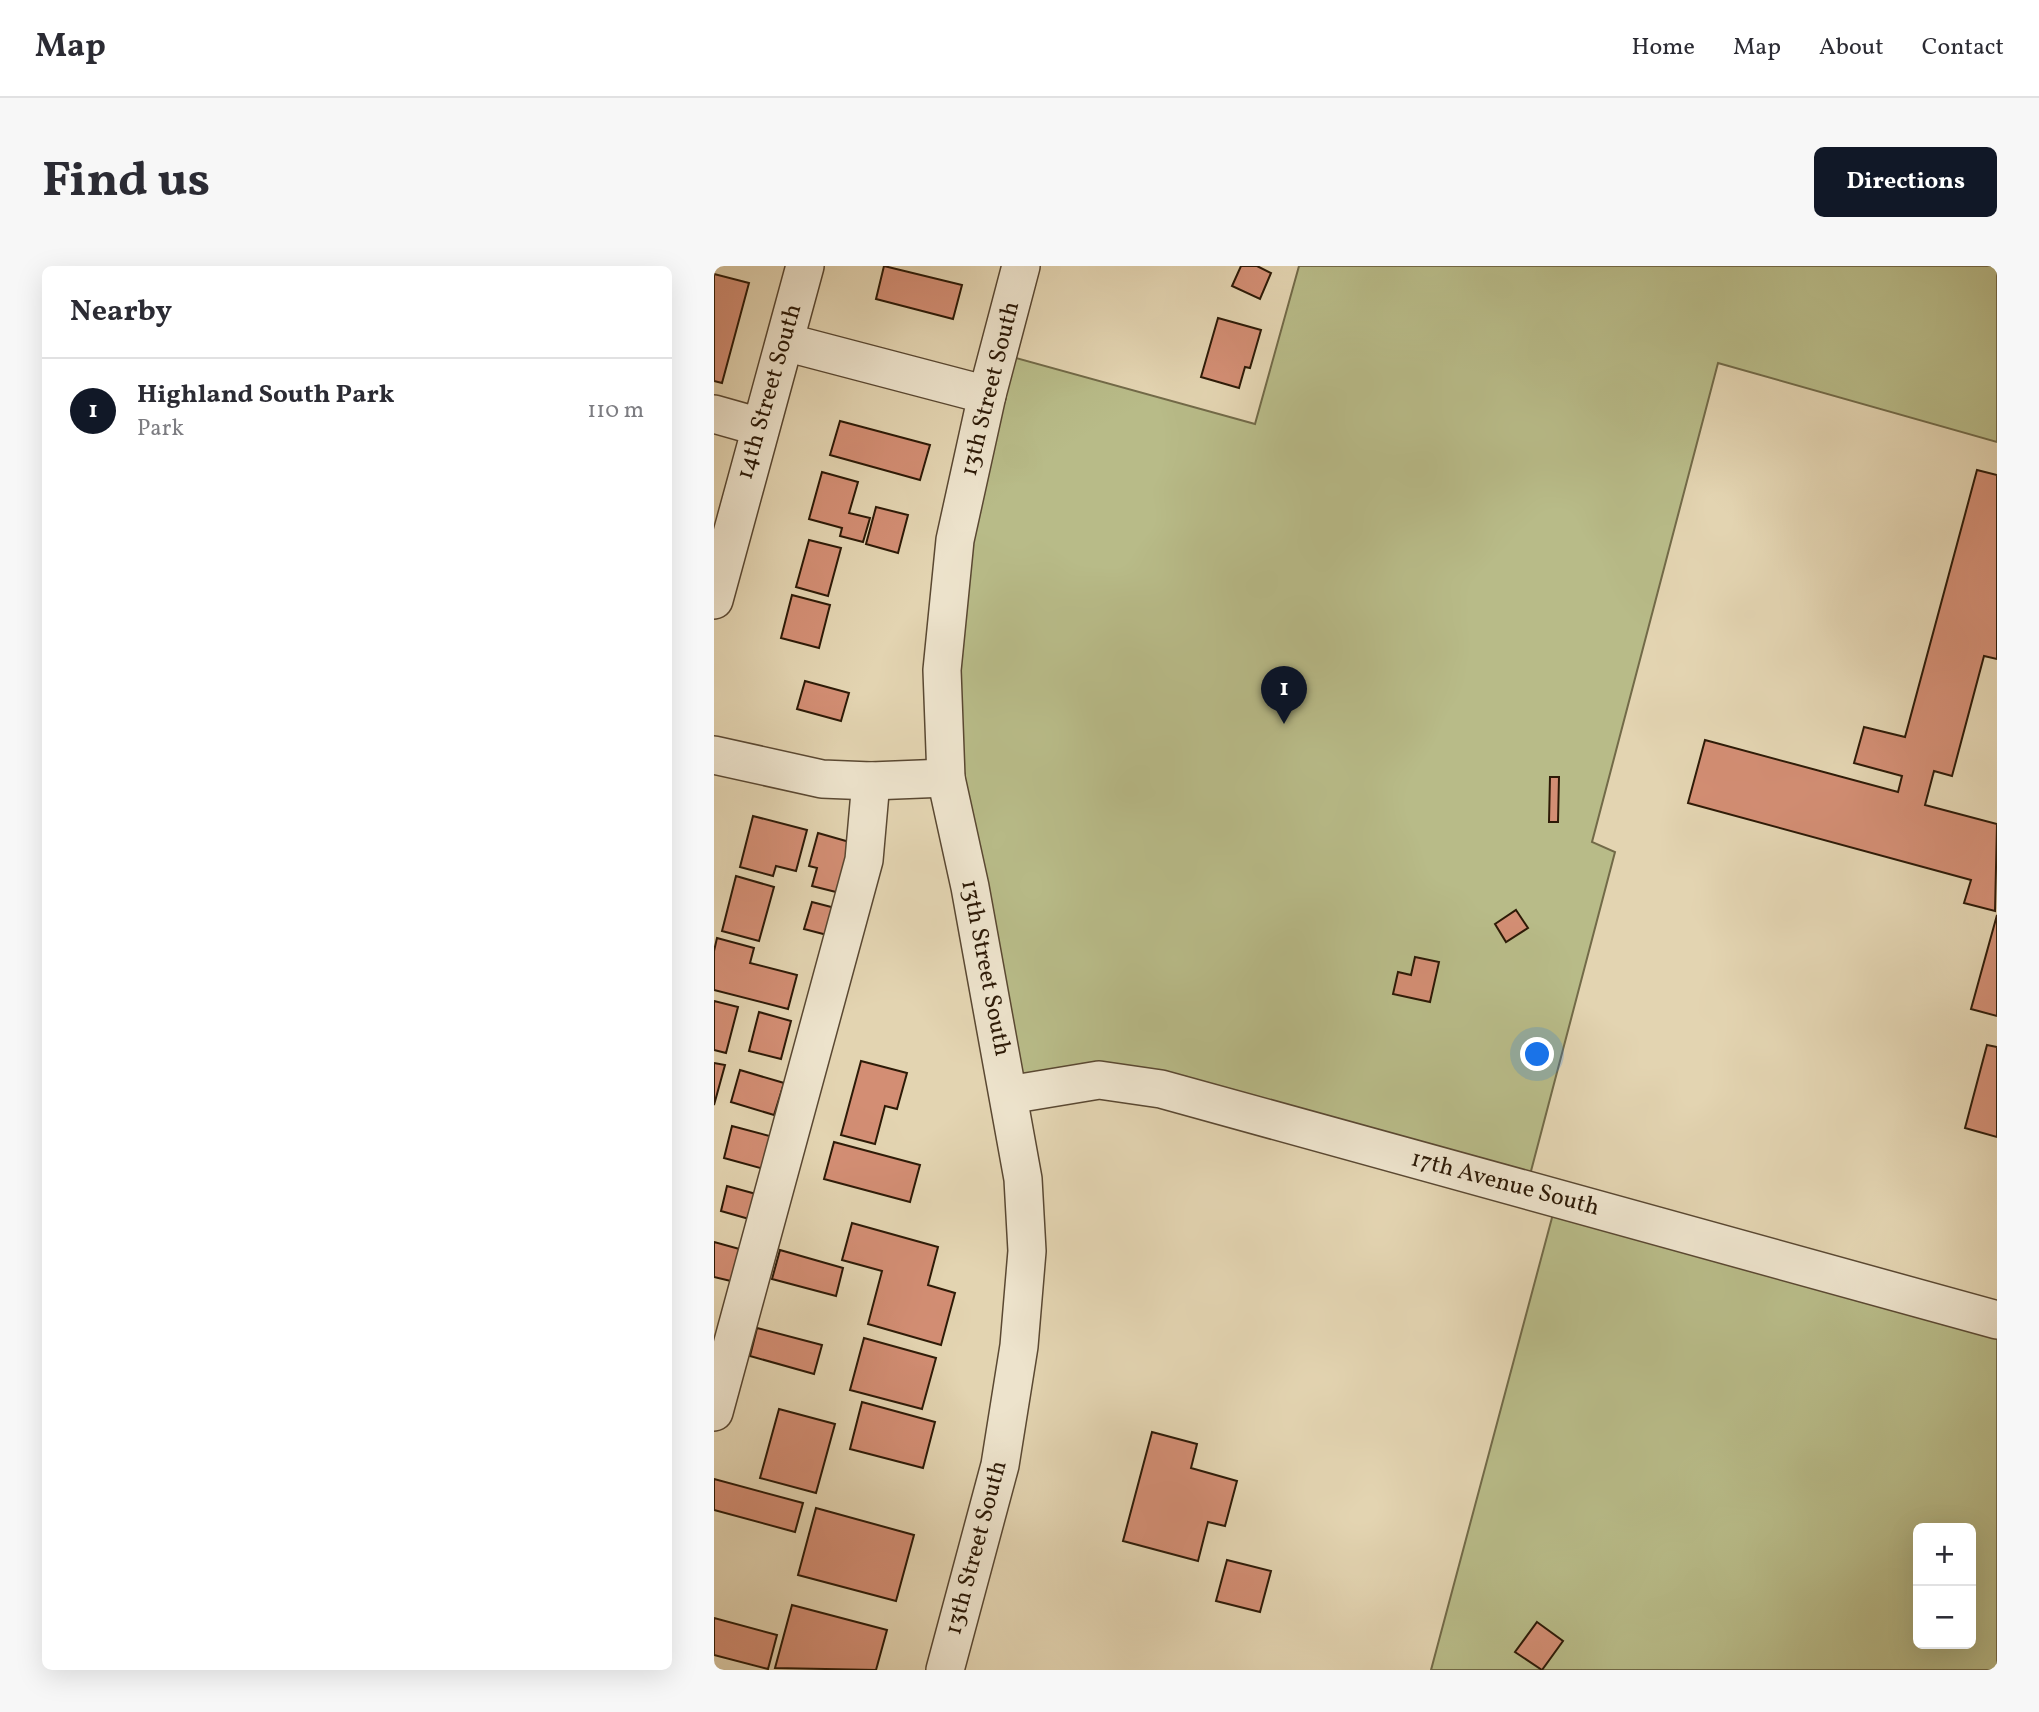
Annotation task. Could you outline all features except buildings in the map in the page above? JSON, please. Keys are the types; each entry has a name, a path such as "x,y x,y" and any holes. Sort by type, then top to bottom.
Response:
{"street":[{"name":"14th Street South","path":"714,600 805,266"},
{"name":"13th Street South","path":"945,1670 1000,1465 1019,1346 1027,1251 1023,1179 1009,1095 946,778 942,670 954,553 987,395 1021,266"},
{"path":"786,342 987,395"},
{"path":"714,414 760,427"},
{"path":"714,755 822,779 871,781 946,778"},
{"path":"714,1412 864,860 871,781"},
{"name":"17th Avenue South","path":"1009,1095 1099,1080 1161,1089 1997,1320"}],"green space":[{"path":"1299,266 1997,266 1997,442 1718,363 1592,842 1615,852 1526,1190 1161,1089 1009,1095 942,670 998,353 1255,424"},
{"path":"1557,1199 1997,1320 1997,1670 1431,1670"}],"place":[{"name":"Highland South Park","path":"1284,724"}]}
